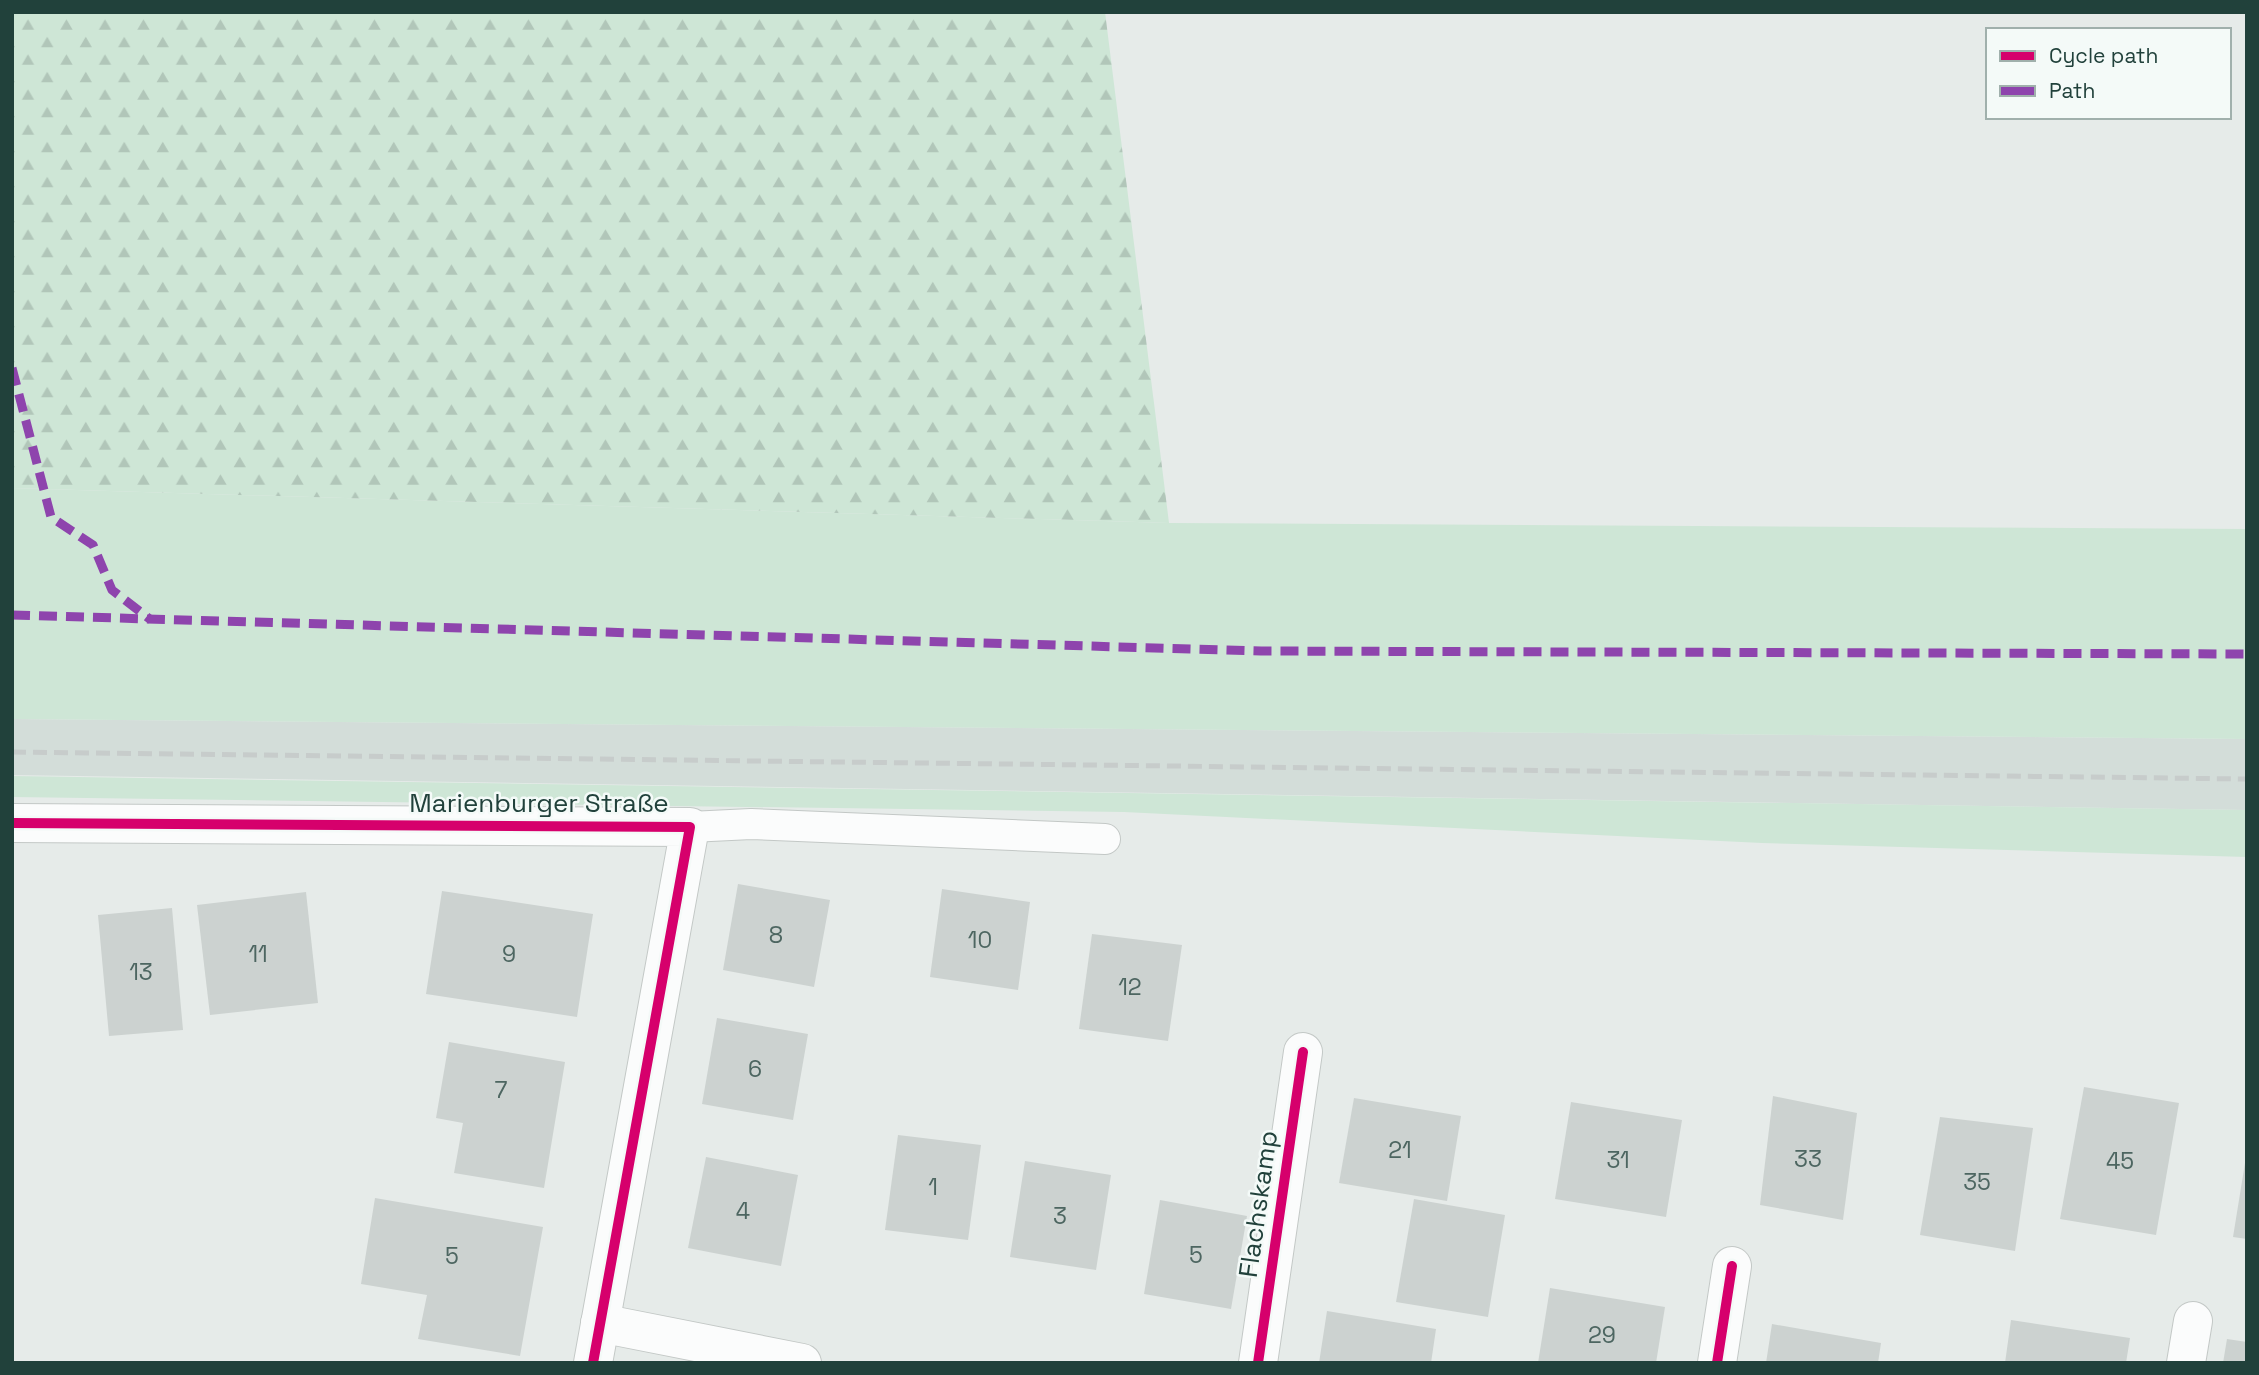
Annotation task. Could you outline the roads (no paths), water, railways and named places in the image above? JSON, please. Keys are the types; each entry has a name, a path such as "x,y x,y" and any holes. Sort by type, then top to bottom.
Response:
{"street":[{"name":"Marienburger Straße","path":"12,823 690,827 593,1363"},
{"name":"Flachskamp","path":"1258,1363 1303,1052"},
{"path":"1717,1363 1732,1266"},
{"path":"2186,1363 2193,1321"},
{"path":"600,1323 802,1363"}],"lane":[{"path":"690,827 751,824 1105,839"}],"railway":[{"path":"12,752 2247,779"}]}
